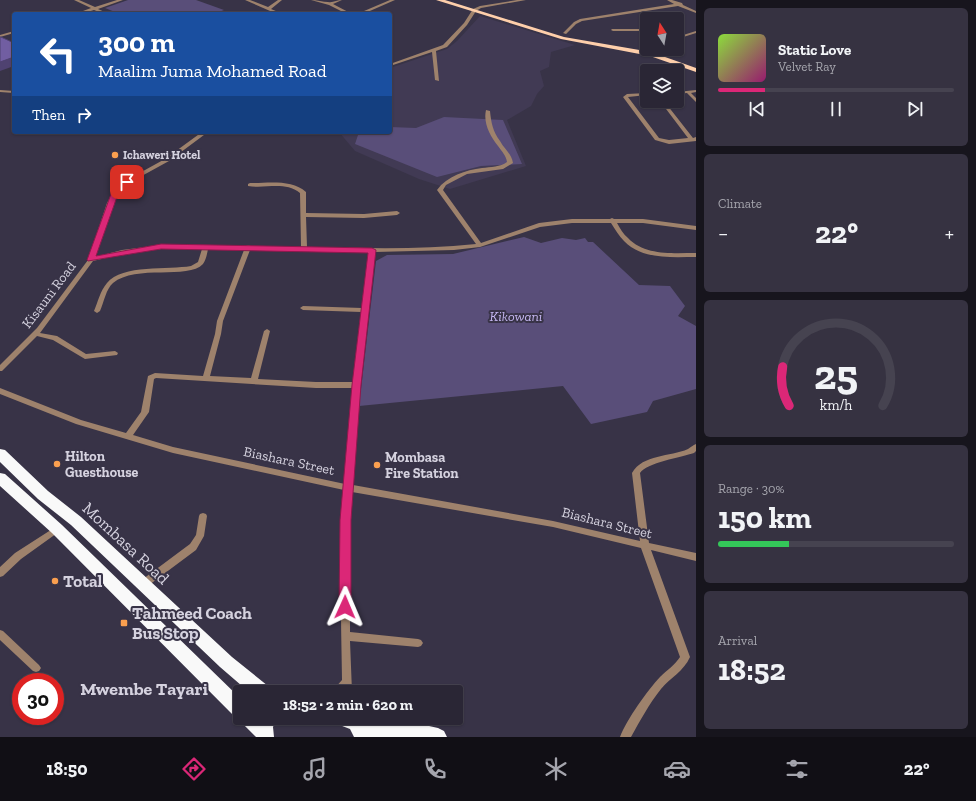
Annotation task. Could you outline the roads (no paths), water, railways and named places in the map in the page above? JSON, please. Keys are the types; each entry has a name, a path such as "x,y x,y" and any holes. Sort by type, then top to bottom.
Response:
{"highway":[{"name":"Mombasa Road","path":"0,454 43,495 76,521 226,662 254,685"},
{"path":"0,478 57,529 233,703"},
{"path":"364,725 398,728 438,737"}],"main road":[{"path":"439,0 474,10 483,9 594,40 640,47"},
{"path":"455,0 582,42 651,54 696,70"},
{"path":"673,56 696,64"}],"street":[{"path":"76,0 103,12"},
{"path":"85,12 121,0"},
{"path":"247,0 276,12"},
{"path":"266,12 280,0"},
{"path":"313,0 330,4 346,12"},
{"path":"330,4 340,0"},
{"path":"364,12 393,0"},
{"path":"470,17 495,4 524,0"},
{"path":"669,0 696,12"},
{"path":"483,9 495,4"},
{"path":"565,33 575,23 581,20 680,4"},
{"path":"392,65 445,46 470,17 474,10"},
{"path":"613,30 640,30"},
{"path":"684,36 696,32"},
{"path":"0,36 12,33"},
{"path":"434,51 436,80"},
{"path":"0,91 12,92"},
{"path":"684,92 696,91"},
{"path":"688,92 696,101"},
{"path":"640,94 626,96 627,100 657,139 669,142 694,139"},
{"path":"668,108 694,139"},
{"path":"480,245 440,190 444,184 465,173 503,167 510,163 509,156 500,146 490,128 488,111"},
{"name":"Kisauni Road","path":"0,369 36,334 91,260 110,203 119,188 155,168 202,134"},
{"path":"250,185 282,186 297,188 303,192 304,248"},
{"path":"303,215 364,216 397,213"},
{"path":"612,220 626,240 643,251 662,254 696,254"},
{"path":"91,260 122,252 161,247 372,250 454,248 480,245 547,223 612,220 643,221 696,228"},
{"path":"96,311 111,281 123,274 143,270 187,269 195,267 200,264 206,247"},
{"path":"206,378 220,321 248,248"},
{"path":"347,685 345,636 346,520 356,385 372,250"},
{"path":"303,308 364,310"},
{"path":"254,381 267,331"},
{"path":"36,334 55,338 85,357 115,353"},
{"path":"128,437 145,412 151,378 155,375 316,385 356,385"},
{"name":"Biashara Street","path":"0,391 79,422 173,450 349,488 538,521 696,557"},
{"path":"625,737 653,691 670,673 680,666 685,657 645,546 637,470 651,462 691,451 696,447"},
{"path":"142,584 193,547 200,536 203,516"},
{"path":"0,573 18,556 57,529"},
{"path":"0,634 36,668"},
{"path":"345,636 418,643"}],"place":[{"name":"Ichaweri Hotel","path":"115,155"},
{"name":"Hilton Guesthouse","path":"57,464"},
{"name":"Mombasa Fire Station","path":"377,465"},
{"name":"Total","path":"55,581"},
{"name":"Tahmeed Coach Bus Stop","path":"124,623"}],"district":[{"name":"Mwembe Tayari","path":"144,689"}],"park label":[{"name":"Kikowani","path":"516,316"}]}
